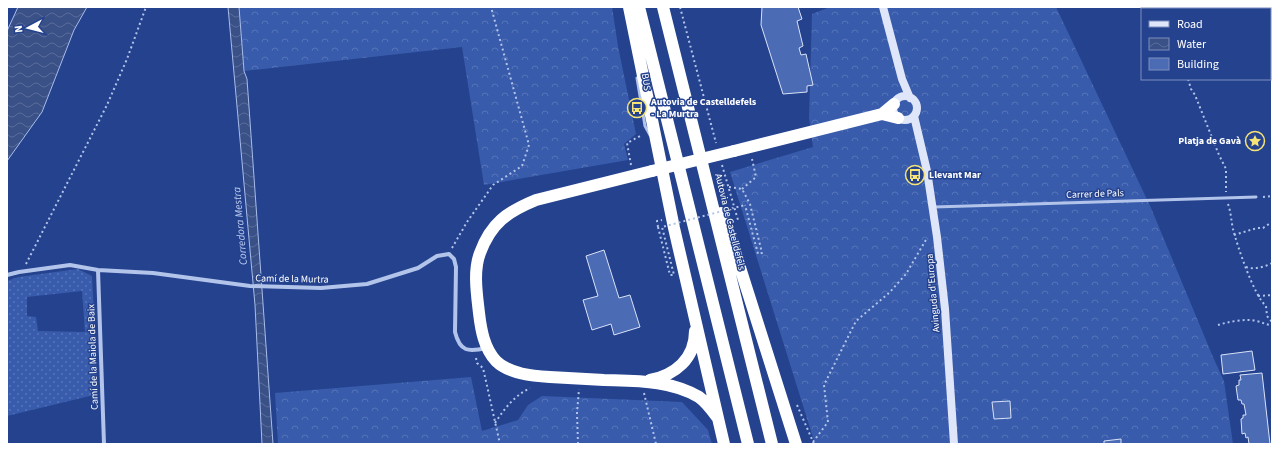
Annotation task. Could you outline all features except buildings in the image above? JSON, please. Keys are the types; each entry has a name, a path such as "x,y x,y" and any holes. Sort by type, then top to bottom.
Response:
{"highway":[{"path":"629,7 656,147 724,444"},
{"path":"639,7 748,444"},
{"name":"Autovia de Castelldefels","path":"663,7 772,444"},
{"path":"717,417 699,398 683,390 670,386 643,387 543,377 524,374 505,367 497,361 487,348 482,332 476,278 478,258 483,243 492,228 504,216 520,206 536,200 882,114 896,101"},
{"path":"882,114 900,119"},
{"path":"705,173 730,236 796,444"},
{"path":"643,387 674,371 687,360 695,334 694,318"}],"street":[{"path":"883,7 902,79 916,108 914,116 909,119 900,119 894,112 902,79"},
{"path":"896,101 906,97 910,98"},
{"name":"Avinguda d'Europa","path":"914,116 927,171 938,237 945,309 954,444"},
{"name":"Avinguda d'Europa","path":"900,119 911,128 920,142"},
{"name":"Camí de la Murtra","path":"7,275 23,271 70,265 98,270 153,273 250,286 321,288 367,284 418,268 437,256 449,254"},
{"path":"449,254 454,259 456,267 455,332 458,342 464,348 471,351 487,348"},
{"name":"Camí de la Maiola de Baix","path":"98,270 104,444"}],"lane":[{"name":"BUS","path":"635,40 636,67"},
{"name":"BUS","path":"637,73 645,126 656,147"},
{"name":"Carrer de Pals","path":"933,207 1256,197"}],"path":[{"path":"23,271 107,104 127,59 146,7"},
{"path":"449,254 467,222 493,184 522,166 529,145 491,7"},
{"path":"680,7 715,140"},
{"path":"1188,80 1226,170 1226,199 1237,246 1258,296 1266,306 1267,316 1272,322"},
{"path":"625,167 631,165 627,143 642,135"},
{"path":"729,187 742,189 756,177 751,156"},
{"path":"658,227 670,275 674,275 662,227 745,205 758,254 762,253 750,204 742,189"},
{"path":"664,219 676,279"},
{"path":"1234,235 1257,228 1263,228 1269,224"},
{"path":"813,442 828,422 824,385 856,321 889,293 906,274 927,237 938,237"},
{"path":"1246,267 1268,266 1272,263"},
{"path":"1258,296 1272,295"},
{"path":"1218,325 1227,322 1252,320 1266,325 1272,325"},
{"path":"476,359 477,364 483,368 500,444"},
{"path":"495,423 506,406 516,396 529,388 535,387"},
{"path":"578,444 577,413 579,387"},
{"path":"643,387 656,444"}],"green space":[{"path":"239,7 612,7 618,46 636,134 624,144 628,160 484,185 462,47 244,71"},
{"path":"830,7 1056,7 1151,208 1224,381 1233,444 815,444 730,172 813,147 809,118 812,14"},
{"path":"78,269 92,276 98,394 7,416 7,281 18,277","holes":["82,291 85,332 38,331 36,317 27,316 27,297"]},
{"path":"471,377 482,431 518,420 528,405 542,396 682,402 708,430 712,444 278,444 275,393"}],"water":[{"path":"18,7 87,7 74,30 42,112 7,161 7,31"},
{"path":"228,7 239,7 244,71 247,79 273,444 262,444 255,305"}],"place":[{"name":"Autovia de Castelldefels - La Murtra","path":"637,108"},
{"name":"Platja de Gavà","path":"1255,141"},
{"name":"Llevant Mar","path":"915,175"}],"water label":[{"name":"Corredora Mestra","path":"240,226"}]}
